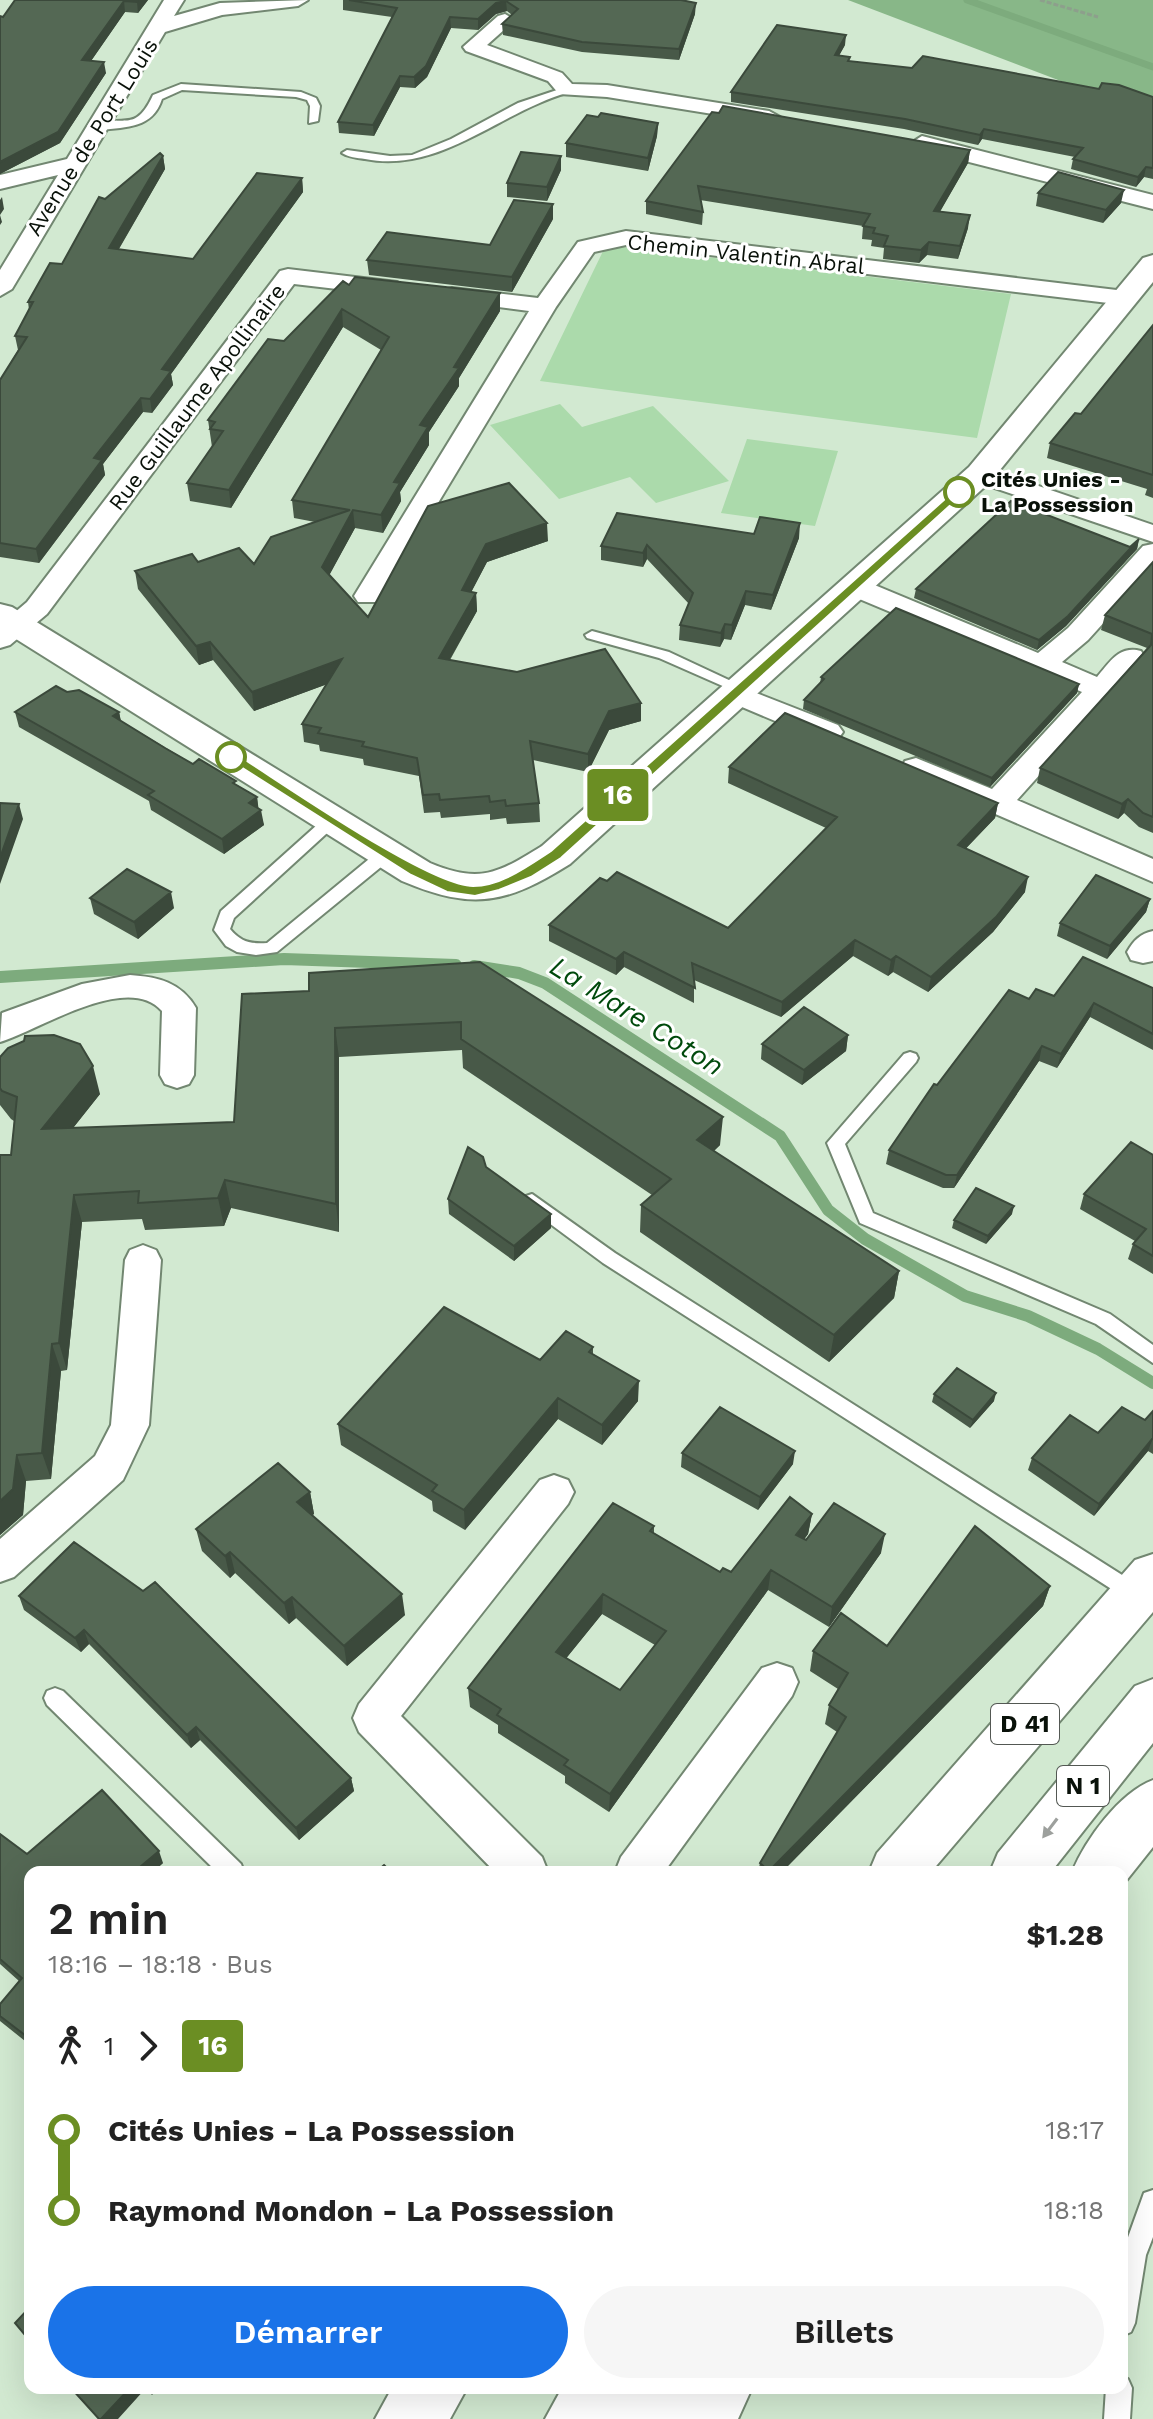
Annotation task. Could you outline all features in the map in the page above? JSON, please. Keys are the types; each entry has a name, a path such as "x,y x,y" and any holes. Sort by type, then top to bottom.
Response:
{"street":[{"name":"Avenue de Port Louis","path":"0,289 75,164 101,127 174,0"},
{"name":"Avenue de Port Louis","path":"160,27 220,9 298,0"},
{"path":"505,20 473,47 555,77 566,90 607,91 796,121"},
{"path":"903,139 997,159 1153,202"},
{"path":"0,182 75,164"},
{"name":"Chemin Valentin Abral","path":"368,596 544,306 586,247 626,238 1142,283"},
{"name":"Rue Guillaume Apollinaire","path":"5,626 37,608 288,276 544,306"},
{"path":"5,626 386,854 452,889 475,891 494,887 526,874 556,855 736,690 980,474 1142,283"},
{"path":"980,474 1153,534"},
{"path":"1041,665 1078,634 1153,552"},
{"path":"855,587 1100,689"},
{"path":"1078,634 1142,662"},
{"path":"998,802 1100,689 1142,662"},
{"path":"736,690 853,742"},
{"path":"882,754 1153,871"},
{"path":"0,1030 70,998 98,990 128,988 164,993 179,1008 177,1075"},
{"path":"0,1564 109,1468 130,1425 143,1260"},
{"path":"520,1866 374,1718 554,1492"},
{"name":"D 41","path":"901,1866 1145,1585"},
{"path":"641,1866 777,1682"},
{"name":"N 1","path":"1022,1866 1153,1703"},
{"name":"N 1","path":"1104,1866 1153,1805"},
{"path":"407,2419 430,2394"},
{"path":"577,2419 598,2394"},
{"path":"645,2419 660,2394"},
{"path":"704,2419 717,2394"}],"lane":[{"path":"101,127 148,119 154,112 157,97 181,87 297,94 311,98 315,106 313,121"},
{"path":"347,153 397,160 425,154 528,100 566,90"},
{"path":"592,635 664,655 736,690"},
{"path":"332,820 227,915 222,930 230,943 249,951 271,948 386,854"},
{"path":"910,1058 836,1143 866,1218 1103,1319 1153,1355"},
{"path":"521,1192 609,1258 1145,1585"},
{"path":"55,1698 227,1866"},
{"path":"1128,2289 1134,2255 1153,2202"},
{"path":"1117,2419 1119,2394"}],"path":[{"path":"1040,0 1098,17"}],"green space":[{"path":"848,0 1153,0 1153,116"},
{"path":"606,245 1011,294 977,438 540,381"},
{"path":"560,404 582,427 653,406 729,481 656,503 630,477 559,499 490,425"},
{"path":"747,439 838,451 815,526 721,513"}],"building":[{"path":"15,0 138,0 124,1 82,60 104,62 58,132 0,162 0,16 3,17"},
{"path":"349,0 681,0 696,3 679,49 582,42 502,24 518,9 506,1 496,3 478,19 450,17 426,66 414,77 400,76 373,125 338,122 397,8"},
{"path":"777,25 846,35 835,55 850,57 848,61 912,68 923,56 1099,89 1102,83 1119,85 1153,97 1153,168 1146,167 1138,177 1073,159 1083,148 984,129 980,135 905,119 731,92"},
{"path":"723,106 970,150 934,211 970,215 960,246 929,242 921,250 884,246 888,236 873,233 875,228 863,226 870,214 698,186 703,212 646,201 712,112 719,113"},
{"path":"601,113 658,123 648,158 566,143 587,115 598,117"},
{"path":"521,152 561,156 547,187 507,183"},
{"path":"160,153 163,156 109,248 193,259 257,173 302,178 162,369 171,371 150,399 141,398 94,458 102,460 36,549 0,543 0,380 27,337 15,336 33,302 28,302 50,263 62,264 99,197 105,199"},
{"path":"1058,172 1124,190 1106,210 1038,193"},
{"path":"514,200 553,204 512,277 367,260 387,232 490,245"},
{"path":"355,277 500,293 454,367 459,368 420,425 428,427 394,482 400,483 381,515 353,510 322,567 368,617 428,506 509,483 547,523 486,544 462,590 476,593 439,658 517,672 605,649 641,703 609,711 588,754 530,741 539,803 506,806 505,800 490,802 489,796 440,800 439,794 423,795 417,758 362,746 364,742 318,733 321,728 302,724 342,659 252,692 210,642 196,646 135,571 192,554 198,562 239,548 254,564 271,537 350,510 292,500 389,337 342,309 229,490 187,483 223,431 210,429 215,422 208,420 268,339 284,341 343,281 349,285"},
{"path":"1153,325 1153,475 1050,443 1075,413 1081,414"},
{"path":"1011,501 1130,547 1139,539 1068,616 1039,640 916,589"},
{"path":"617,513 754,534 760,517 800,523 773,595 746,591 732,625 725,624 721,633 680,625 693,593 647,545 643,553 601,546"},
{"path":"1153,562 1153,817 1143,813 1128,799 1122,804 1040,768 1151,645 1152,634 1105,615"},
{"path":"896,608 1079,684 992,778 804,700 824,679 821,677"},
{"path":"56,686 67,692 79,690 119,712 113,716 165,748 193,764 199,759 236,781 233,783 257,797 249,803 261,810 222,839 148,795 154,791 15,712"},
{"path":"785,713 998,803 958,845 1028,877 996,917 931,977 896,956 891,960 855,940 782,1002 692,963 695,988 624,952 616,959 549,925 600,878 607,881 617,872 728,928 837,817 729,767"},
{"path":"0,803 19,804 0,858"},
{"path":"127,869 171,892 134,922 90,898"},
{"path":"1096,875 1150,899 1110,946 1060,923"},
{"path":"1083,957 1153,988 1153,1034 1094,1003 1061,1054 1042,1046 957,1175 946,1175 889,1150 934,1084 937,1085 1009,990 1029,999 1036,989 1054,996"},
{"path":"480,962 723,1117 697,1140 899,1271 834,1335 641,1205 671,1179 461,1039 461,1022 335,1028 336,1204 225,1180 218,1198 138,1203 139,1191 74,1195 59,1343 52,1344 42,1453 17,1455 13,1489 0,1501 0,1155 11,1155 17,1097 0,1088 0,1057 8,1048 24,1041 25,1036 54,1035 80,1044 93,1066 42,1129 234,1122 242,994 309,991 309,973"},
{"path":"804,1007 848,1035 804,1070 762,1044"},
{"path":"1131,1142 1153,1155 1153,1256 1133,1244 1146,1229 1084,1194"},
{"path":"468,1147 483,1157 486,1167 551,1214 514,1246 448,1199"},
{"path":"976,1188 1014,1206 988,1236 954,1220"},
{"path":"444,1307 540,1360 566,1331 593,1347 589,1352 639,1381 602,1425 558,1398 464,1510 432,1491 437,1485 338,1424"},
{"path":"957,1368 996,1393 973,1420 934,1394"},
{"path":"720,1407 795,1451 760,1497 682,1453"},
{"path":"1122,1407 1145,1420 1153,1411 1153,1438 1099,1504 1032,1458 1070,1415 1098,1433"},
{"path":"278,1463 310,1492 297,1502 402,1594 344,1646 292,1597 284,1603 230,1552 225,1556 196,1529"},
{"path":"790,1497 812,1514 796,1535 806,1540 834,1503 885,1534 832,1607 771,1570 610,1794 564,1765 568,1760 497,1715 501,1709 468,1688 613,1503 654,1526 650,1531 720,1572 723,1568 731,1572","holes":["603,1594 666,1631 620,1690 556,1652"]},
{"path":"975,1526 1050,1586 774,1866 763,1866 760,1863 846,1717 829,1705 848,1673 813,1651 841,1613 887,1646"},
{"path":"74,1542 143,1591 155,1582 351,1778 296,1828 196,1727 187,1735 84,1630 75,1638 19,1596"},
{"path":"102,1790 159,1851 141,1866 24,1866 24,2034 0,2016 0,2004 22,1978 0,1959 0,1834 27,1854"},
{"path":"24,2313 24,2334 15,2323"},
{"path":"76,2394 124,2394 101,2419"}],"waterway":[{"path":"967,0 1153,67"},
{"name":"La Mare Coton","path":"0,977 284,959 456,965"},
{"name":"La Mare Coton","path":"474,966 519,973 545,983 780,1136 828,1210 865,1239 965,1296 1028,1316 1098,1349 1153,1383"}],"bus line":[{"name":"16","path":"231,757 416,872 452,889 475,891 494,887 526,874 556,855 583,827 959,492"}],"place":[{"name":"Cités Unies - La Possession","path":"959,492"}]}
